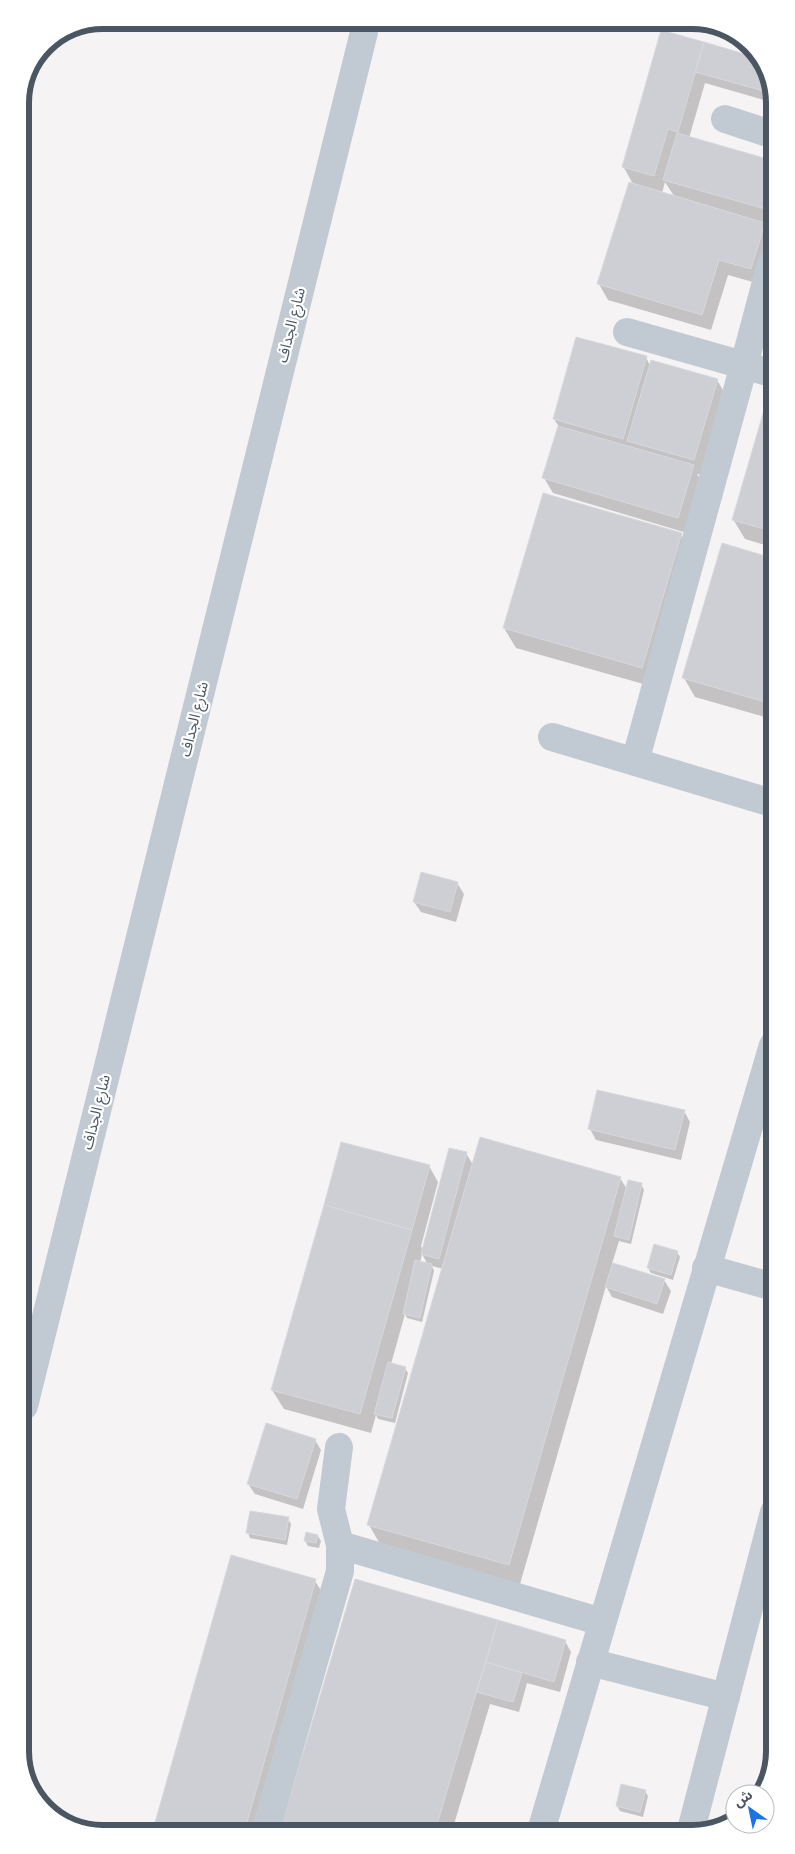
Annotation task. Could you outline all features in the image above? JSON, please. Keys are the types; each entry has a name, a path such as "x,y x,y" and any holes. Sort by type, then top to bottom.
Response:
{"street":[{"name":"شارع الجداف","path":"29,1386 365,29"},
{"path":"725,119 766,132"},
{"path":"635,762 766,282"},
{"path":"627,332 766,372"},
{"path":"552,737 766,801"},
{"path":"543,1825 766,1068"},
{"path":"706,1268 766,1285"},
{"path":"267,1825 340,1571 340,1545 331,1509 339,1447"},
{"path":"692,1825 766,1543"},
{"path":"340,1545 602,1622"},
{"path":"590,1662 726,1697"}],"building":[{"path":"661,30 704,42 678,132 668,129 654,176 622,167"},
{"path":"704,42 749,55 762,79 766,92 695,72"},
{"path":"677,133 766,159 766,209 663,180"},
{"path":"629,182 765,223 751,269 719,260 702,315 597,284"},
{"path":"576,337 647,356 623,439 553,419"},
{"path":"651,360 718,379 694,460 627,441"},
{"path":"766,403 766,529 732,520"},
{"path":"558,426 694,465 678,518 542,478"},
{"path":"543,493 682,533 642,668 503,628"},
{"path":"722,543 766,556 766,702 682,678"},
{"path":"421,872 458,882 450,912 413,902"},
{"path":"597,1090 685,1110 675,1150 588,1129"},
{"path":"480,1137 621,1177 509,1565 367,1525"},
{"path":"341,1142 430,1165 412,1230 324,1205"},
{"path":"449,1148 467,1152 439,1259 421,1254"},
{"path":"628,1180 642,1183 629,1240 614,1236"},
{"path":"324,1205 412,1230 360,1414 271,1390"},
{"path":"654,1244 678,1251 671,1275 647,1268"},
{"path":"415,1260 432,1264 420,1318 403,1314"},
{"path":"613,1263 665,1279 657,1304 605,1287"},
{"path":"388,1362 406,1367 392,1418 374,1414"},
{"path":"266,1423 316,1439 297,1499 247,1484"},
{"path":"250,1511 289,1517 285,1540 246,1533"},
{"path":"306,1532 318,1535 316,1543 304,1541"},
{"path":"231,1555 316,1579 246,1825 154,1825"},
{"path":"355,1579 498,1620 437,1825 281,1825"},
{"path":"498,1620 566,1640 554,1682 486,1662"},
{"path":"486,1662 522,1673 513,1702 476,1692"},
{"path":"621,1784 646,1790 640,1812 616,1806"}]}
